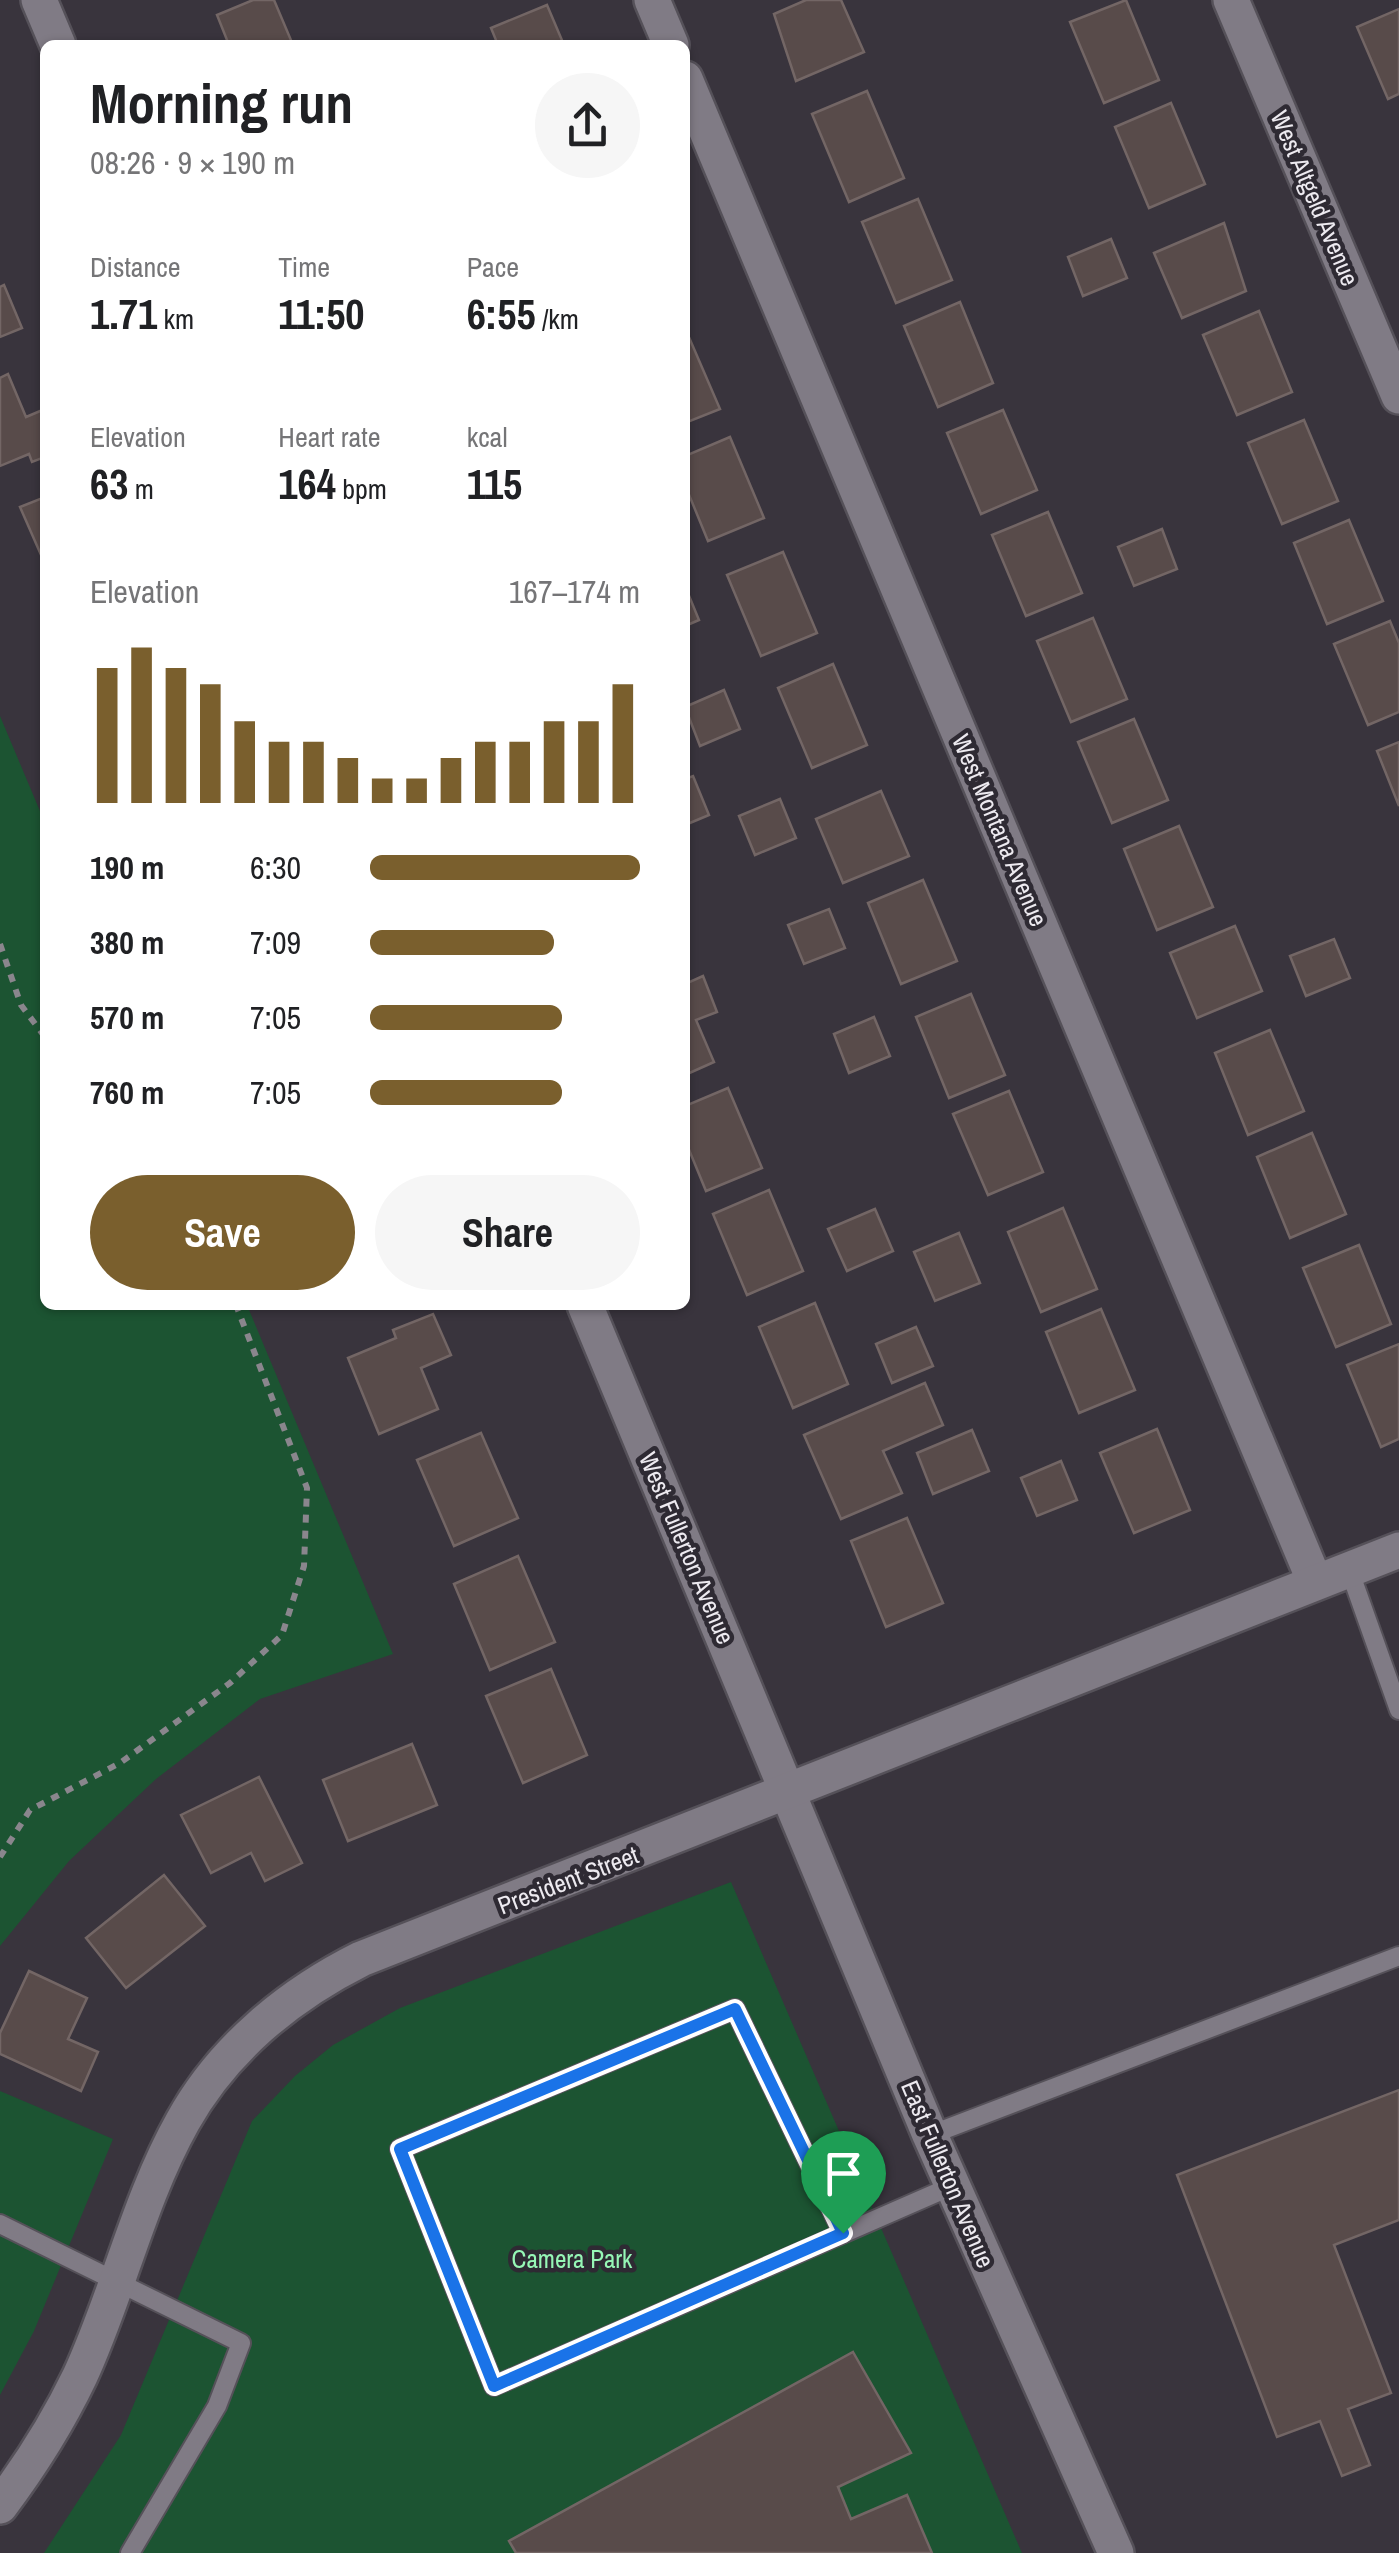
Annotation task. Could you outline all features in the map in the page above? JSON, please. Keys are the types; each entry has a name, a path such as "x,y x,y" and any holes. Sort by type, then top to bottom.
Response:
{"street":[{"path":"39,0 56,40"},
{"path":"652,0 669,40"},
{"name":"West Altgeld Avenue","path":"1231,0 1399,396"},
{"name":"West Montana Avenue","path":"690,91 1315,1582"},
{"name":"West Fullerton Avenue","path":"587,1310 789,1791"},
{"name":"President Street","path":"0,2506 25,2473 80,2375 113,2282 183,2120 238,2048 281,2007 318,1980 361,1959 1399,1550"},
{"name":"East Fullerton Avenue","path":"789,1791 930,2135 1116,2553"}],"lane":[{"path":"1348,1569 1399,1710"},
{"path":"930,2135 1399,1956"},
{"path":"843,2233 735,2009 400,2149 494,2386 952,2186"},
{"path":"0,2224 241,2343 217,2406 130,2553"}],"path":[{"path":"0,944 20,1005 40,1030"},
{"path":"0,1856 30,1810 120,1763 230,1683 282,1635 304,1566 307,1488 238,1310"}],"green space":[{"path":"0,716 40,811 40,1310 249,1310 393,1654 260,1699 156,1779 69,1861 0,1946"},
{"name":"Camera Park","path":"731,1882 1022,2553 44,2553 121,2435 252,2121 295,2076 333,2045 400,2008"},
{"path":"0,2091 113,2139 34,2331 0,2395"}],"building":[{"path":"253,0 274,0 291,40 227,40 217,15"},
{"path":"806,0 841,0 864,52 796,81 774,14"},
{"path":"1126,0 1159,80 1104,103 1070,22"},
{"path":"547,5 562,40 496,40 491,28"},
{"path":"1399,9 1399,94 1388,99 1357,27"},
{"path":"867,91 904,178 849,202 812,114"},
{"path":"1171,103 1205,184 1149,208 1115,127"},
{"path":"918,199 952,280 896,303 862,222"},
{"path":"1224,223 1246,291 1182,318 1154,253"},
{"path":"1111,239 1127,278 1083,296 1068,257"},
{"path":"4,285 22,328 0,337 0,287"},
{"path":"960,302 993,383 938,407 904,326"},
{"path":"1259,311 1292,392 1237,415 1203,335"},
{"path":"690,340 720,409 690,421"},
{"path":"8,374 26,417 40,411 40,459 32,462 29,454 0,466 0,378"},
{"path":"1003,410 1037,490 981,514 947,433"},
{"path":"1304,420 1338,501 1282,524 1248,443"},
{"path":"730,437 764,518 708,541 690,497 690,454"},
{"path":"40,499 40,553 20,507"},
{"path":"1048,512 1082,593 1026,616 992,535"},
{"path":"1349,520 1383,601 1327,624 1294,543"},
{"path":"1162,529 1177,569 1134,586 1118,547"},
{"path":"783,552 817,633 761,656 727,575"},
{"path":"690,598 699,620 690,624"},
{"path":"1093,618 1127,699 1071,722 1037,641"},
{"path":"1390,621 1399,643 1399,712 1368,725 1334,644"},
{"path":"833,664 867,745 812,768 778,688"},
{"path":"724,690 740,729 700,746 690,720 690,705"},
{"path":"1134,719 1168,800 1112,823 1078,742"},
{"path":"1399,742 1399,806 1377,751"},
{"path":"693,776 709,815 690,823"},
{"path":"881,791 909,856 843,883 816,819"},
{"path":"780,799 796,838 755,855 739,816"},
{"path":"1179,826 1213,907 1157,930 1124,849"},
{"path":"923,880 957,961 901,984 868,903"},
{"path":"829,909 845,948 804,964 788,925"},
{"path":"1235,926 1262,991 1197,1018 1170,953"},
{"path":"1334,939 1350,978 1306,996 1290,956"},
{"path":"703,976 717,1012 696,1020 714,1062 690,1073 690,982"},
{"path":"971,994 1005,1075 949,1098 916,1017"},
{"path":"874,1017 890,1056 849,1073 834,1034"},
{"path":"1270,1030 1304,1111 1248,1135 1215,1053"},
{"path":"728,1088 762,1168 706,1191 690,1152 690,1104"},
{"path":"1009,1091 1043,1172 988,1195 953,1114"},
{"path":"1312,1133 1346,1214 1290,1238 1257,1157"},
{"path":"769,1190 803,1271 747,1295 713,1214"},
{"path":"1063,1208 1097,1289 1041,1312 1008,1232"},
{"path":"875,1209 893,1251 847,1271 828,1229"},
{"path":"959,1233 980,1283 935,1301 914,1252"},
{"path":"1359,1245 1391,1324 1336,1347 1303,1268"},
{"path":"815,1303 848,1384 793,1408 759,1327"},
{"path":"1101,1309 1135,1390 1079,1413 1046,1332"},
{"path":"433,1314 451,1355 421,1368 438,1409 379,1434 348,1358 396,1338 393,1330"},
{"path":"916,1327 933,1366 892,1383 876,1344"},
{"path":"1399,1344 1399,1439 1381,1447 1347,1365"},
{"path":"925,1383 943,1425 883,1451 902,1493 841,1519 804,1435"},
{"path":"1157,1429 1190,1510 1134,1533 1100,1453"},
{"path":"972,1430 989,1471 933,1494 917,1453"},
{"path":"481,1433 518,1518 454,1546 417,1460"},
{"path":"1061,1461 1077,1500 1037,1516 1021,1478"},
{"path":"907,1518 943,1603 886,1627 851,1541"},
{"path":"518,1556 555,1642 490,1670 454,1584"},
{"path":"551,1669 587,1755 523,1783 486,1696"},
{"path":"412,1744 437,1805 348,1841 323,1780"},
{"path":"259,1777 302,1863 265,1881 251,1853 211,1873 181,1815"},
{"path":"164,1875 205,1926 126,1988 86,1938"},
{"path":"29,1971 87,1998 68,2039 98,2052 81,2091 0,2054 0,2033"},
{"path":"1399,2090 1399,2220 1334,2245 1391,2393 1348,2409 1370,2465 1342,2476 1320,2421 1277,2437 1177,2175"},
{"path":"853,2352 911,2453 838,2487 851,2519 907,2495 932,2553 516,2553 509,2541"}],"route":[{"path":"735,2009 843,2233 494,2386 400,2149 735,2009"}]}
